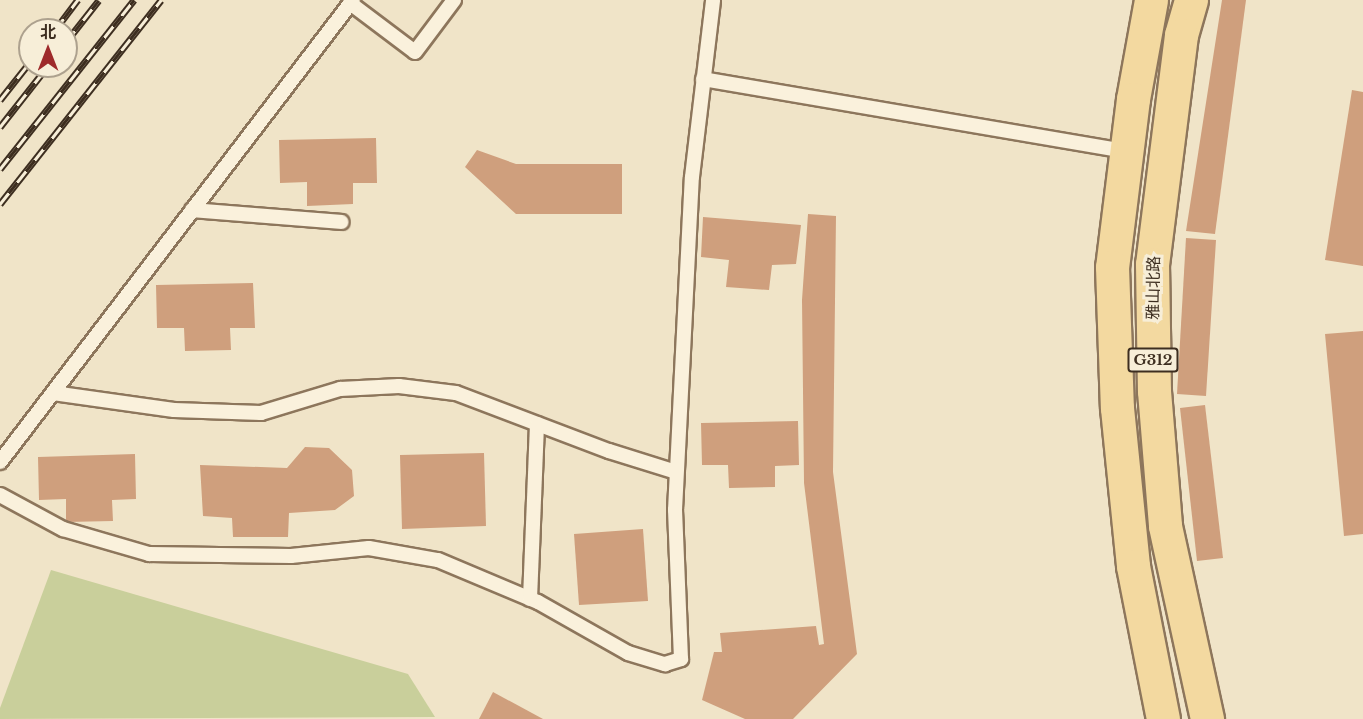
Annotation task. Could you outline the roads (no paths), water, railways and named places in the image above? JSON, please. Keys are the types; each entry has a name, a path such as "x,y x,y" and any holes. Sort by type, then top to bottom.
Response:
{"main road":[{"name":"G312","path":"1151,0 1126,151 1112,267 1117,408 1133,566 1163,719"},
{"name":"雅山北路","path":"1191,0 1181,35 1152,264 1154,391 1165,525 1207,719"}],"lane":[{"path":"0,462 351,2 415,52 454,0"},
{"path":"0,495 63,529 148,554 291,556 369,548 438,560 530,599 628,653 665,664 681,659 676,472 692,177 713,0"},
{"path":"703,80 1126,151"},
{"path":"192,210 342,222"},
{"path":"53,393 174,410 261,413 340,390 399,386 456,393 537,424 676,472"},
{"path":"530,599 537,424"}],"railway":[{"path":"64,18 78,0"},
{"path":"78,27 99,0"},
{"path":"0,169 134,0"},
{"path":"0,204 161,0"},
{"path":"0,100 18,77"},
{"path":"0,127 39,78"}]}
